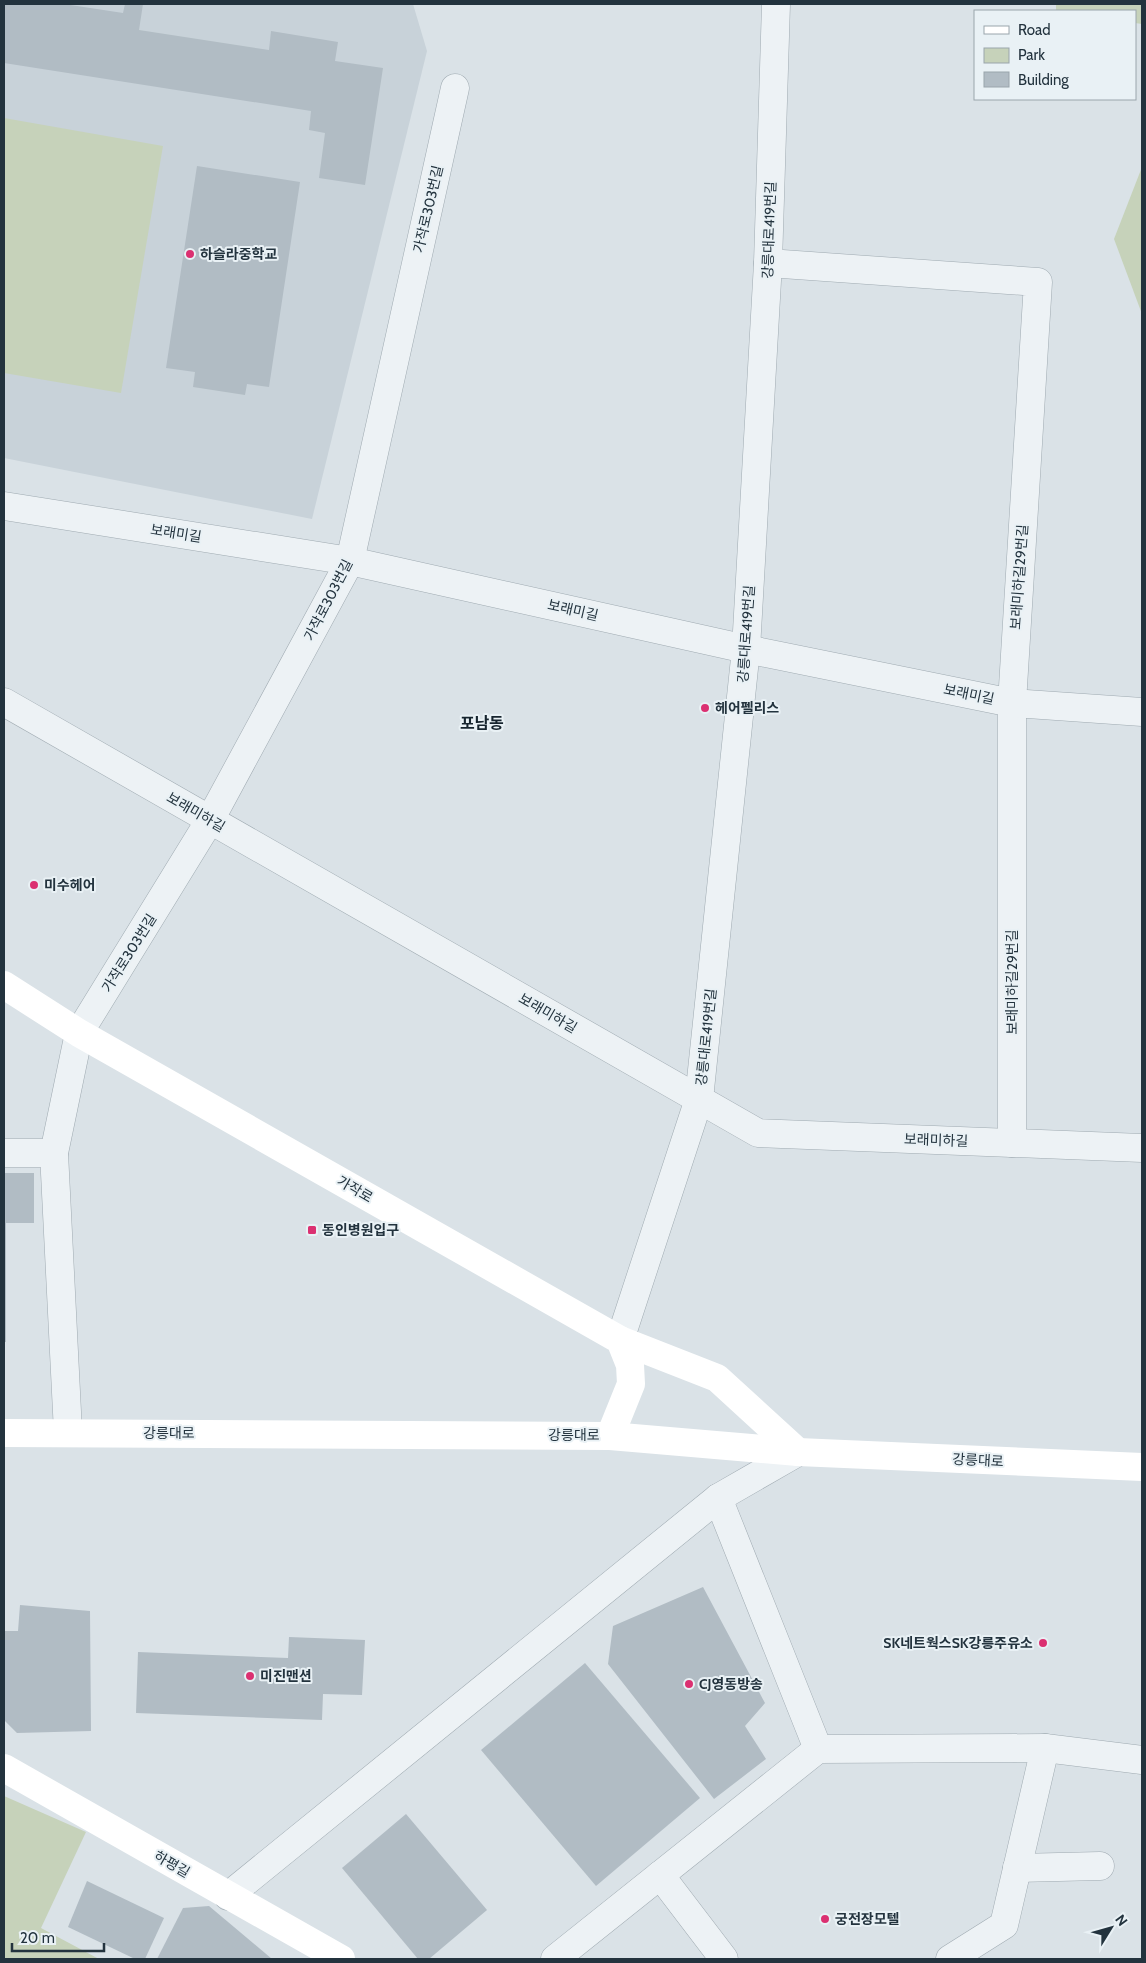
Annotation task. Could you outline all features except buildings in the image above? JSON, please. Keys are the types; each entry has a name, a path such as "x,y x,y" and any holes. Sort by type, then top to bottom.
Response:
{"street":[{"name":"강릉대로419번길","path":"620,1340 699,1099 746,649 768,263 776,4"},
{"name":"가작로303번길","path":"68,1432 54,1153 80,1032 210,820 350,561 455,88"},
{"name":"보래미하길29번길","path":"768,263 1038,282 1012,703 1012,1143"},
{"name":"보래미길","path":"4,506 350,561 746,649 1012,703 1142,712"},
{"name":"보래미하길","path":"4,702 758,1133 1142,1148"},
{"name":"가작로","path":"4,985 80,1032 620,1340 717,1378 798,1452"},
{"path":"4,1153 54,1153"},
{"path":"610,1436 631,1384 630,1365 620,1340"},
{"name":"강릉대로","path":"4,1433 610,1436 798,1452 1142,1467"},
{"path":"228,1896 718,1498 798,1452"},
{"path":"718,1498 818,1750"},
{"path":"950,1959 1004,1926 1045,1748"},
{"path":"555,1959 818,1750 1045,1748 1142,1760"},
{"name":"하평길","path":"4,1768 341,1959"},
{"path":"1017,1868 1100,1866"},
{"path":"660,1875 724,1959"}],"shaded area":[{"name":"하슬라중학교","path":"4,4 413,4 427,51 312,519 4,458"}],"green space":[{"path":"1056,4 1142,4 1142,24 1136,23 1136,10 1056,10"},
{"path":"4,118 163,146 121,393 4,373"},
{"path":"1142,167 1142,314 1114,239"},
{"path":"4,1796 86,1832 41,1928 99,1959 4,1959"}],"place":[{"name":"하슬라중학교","path":"190,254"},
{"name":"헤어펠리스","path":"705,708"},
{"name":"미수헤어","path":"34,885"},
{"name":"동인병원입구","path":"312,1230"},
{"name":"SK네트웍스SK강릉주유소","path":"1043,1643"},
{"name":"미진맨션","path":"250,1676"},
{"name":"CJ영동방송","path":"689,1684"},
{"name":"궁전장모텔","path":"825,1919"}],"district":[{"name":"포남동","path":"482,723"}]}
